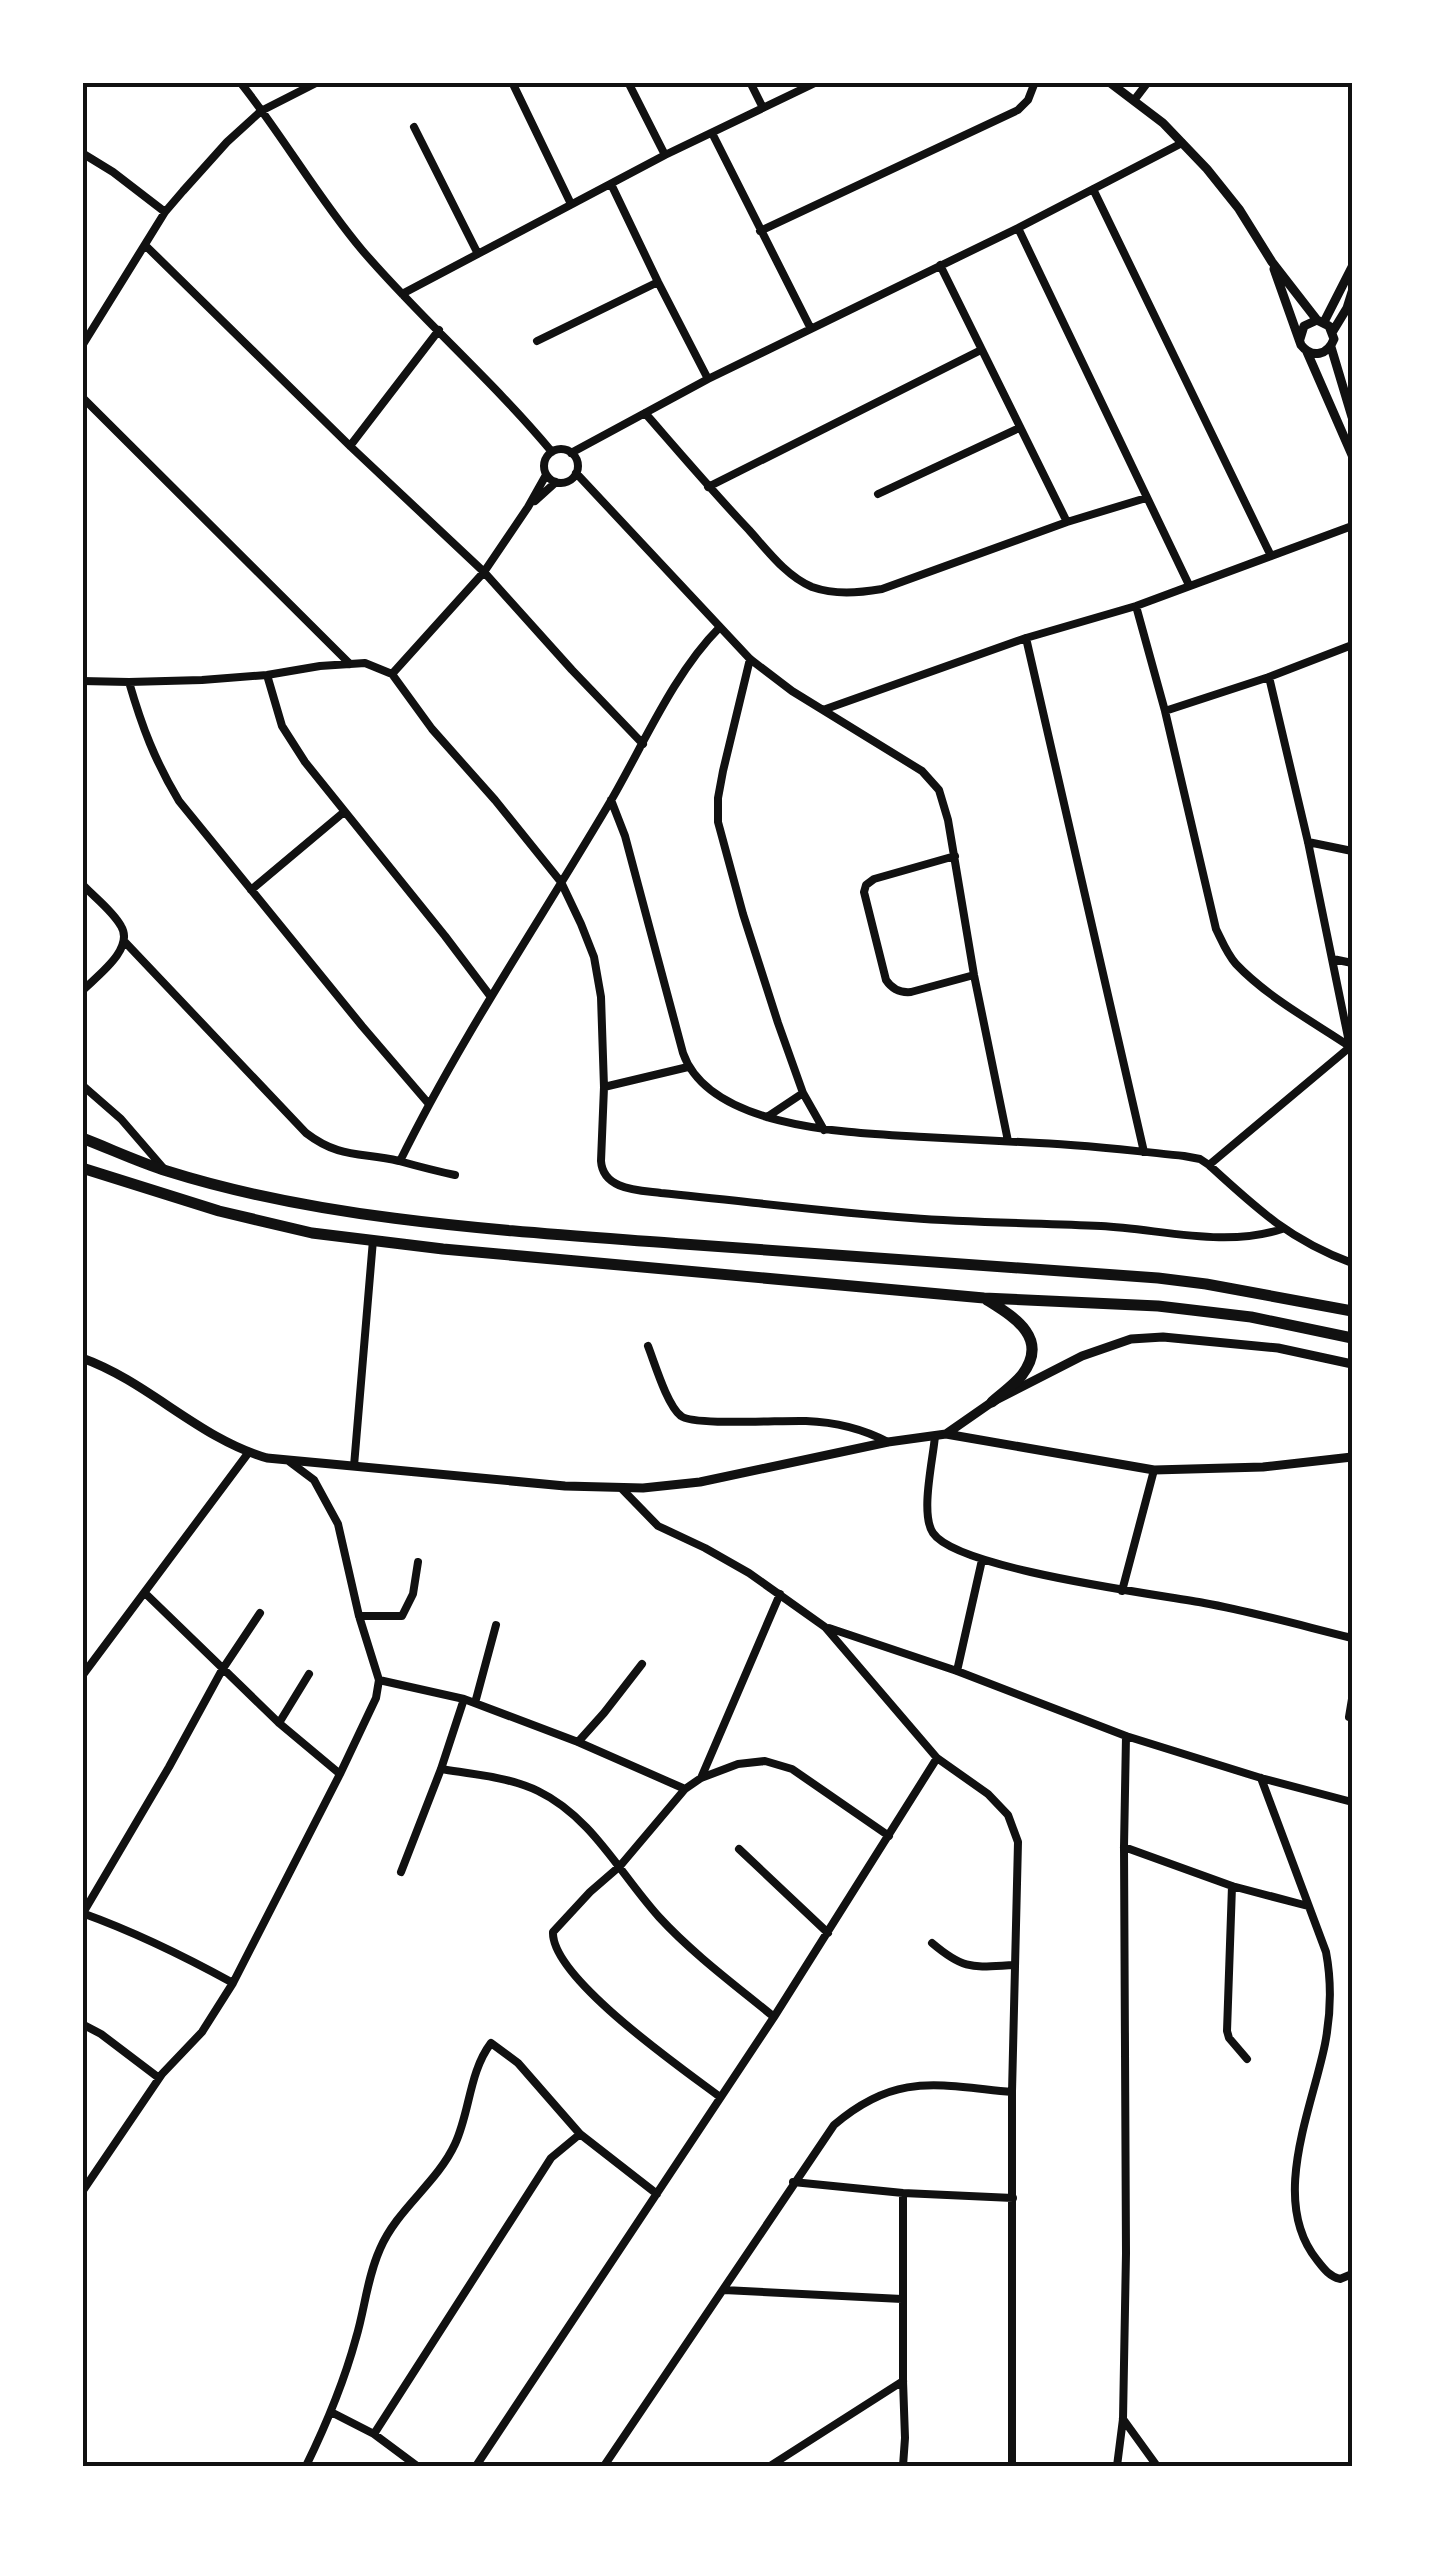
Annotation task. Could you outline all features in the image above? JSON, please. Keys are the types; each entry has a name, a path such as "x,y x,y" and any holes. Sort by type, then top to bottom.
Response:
{"highway":[{"path":"82,1138 196,1179 328,1208 444,1223 682,1244 1158,1278 1352,1311"},
{"path":"82,1168 187,1202 312,1233 984,1298 1158,1306 1251,1318 1352,1338"},
{"path":"984,1298 1016,1319 1032,1342 1022,1375 992,1402"}],"street":[{"path":"240,82 350,234 552,452"},
{"path":"82,346 165,212 227,142 261,111 318,82"},
{"path":"512,82 571,204"},
{"path":"628,82 665,155"},
{"path":"750,82 762,108"},
{"path":"402,294 665,155 817,82"},
{"path":"760,231 1012,113 1028,100 1035,82"},
{"path":"1109,82 1163,123 1207,169 1239,208 1272,262 1333,332"},
{"path":"1134,99 1148,82"},
{"path":"414,127 478,254"},
{"path":"712,133 810,327"},
{"path":"392,674 484,572 528,507 546,475 544,462 552,452 571,453 810,327 1018,228 1182,142"},
{"path":"82,153 165,212"},
{"path":"611,184 708,379"},
{"path":"1093,189 1271,556"},
{"path":"1018,228 1189,585"},
{"path":"146,246 484,572 643,744"},
{"path":"1272,262 1300,339 1352,456"},
{"path":"940,265 1068,522"},
{"path":"1300,339 1304,326 1321,321 1352,267"},
{"path":"536,342 658,282"},
{"path":"1352,292 1333,332 1331,346 1352,418"},
{"path":"350,446 439,330"},
{"path":"1306,350 1318,354 1331,346"},
{"path":"708,486 981,350"},
{"path":"82,397 350,664"},
{"path":"645,413 782,566 813,587 844,593 882,589 1146,498"},
{"path":"878,494 1019,428"},
{"path":"528,507 556,482 570,480 576,473 577,464 571,453"},
{"path":"576,473 750,659 792,691 932,780 943,800 1008,1141"},
{"path":"546,475 556,482"},
{"path":"823,710 1026,638 1136,606 1352,526"},
{"path":"1136,606 1166,711 1216,929 1224,946 1233,962 1262,987 1351,1047"},
{"path":"400,1161 428,1103 491,997 692,662 719,628"},
{"path":"1026,638 1144,1152"},
{"path":"1166,711 1352,646"},
{"path":"750,659 718,798 718,822 743,914 803,1093 824,1130"},
{"path":"83,679 129,682 266,675 350,664 374,665 392,674 432,729 561,882 594,957 601,998 602,1170 612,1182 637,1190 916,1219 1102,1226 1238,1238 1282,1229"},
{"path":"266,675 282,726 305,762 491,997"},
{"path":"1269,677 1351,1047"},
{"path":"129,682 144,733 179,801 428,1103"},
{"path":"611,800 626,836 688,1067 712,1091 767,1117 824,1130 1184,1156 1209,1164 1282,1229 1352,1263"},
{"path":"251,890 344,812"},
{"path":"1308,842 1352,851"},
{"path":"954,856 874,879 866,884 864,892 886,980 893,988 912,992 974,975"},
{"path":"82,884 122,927 124,941 107,967 82,991"},
{"path":"124,941 306,1133 329,1149 454,1175"},
{"path":"1333,959 1352,963"},
{"path":"1209,1164 1351,1047"},
{"path":"604,1088 688,1067"},
{"path":"82,1086 121,1119 165,1170"},
{"path":"767,1117 803,1093"},
{"path":"354,1466 373,1240"},
{"path":"1352,1364 1278,1348 1163,1337 1131,1339 1082,1356 992,1402 940,1435 926,1509 930,1529 943,1544 982,1560 1122,1591 1204,1603 1352,1638"},
{"path":"648,1346 676,1410 686,1419 833,1424 855,1427 888,1442"},
{"path":"82,1358 104,1366 216,1437 249,1452 290,1462 566,1486 643,1488 700,1482 888,1442 940,1435 1154,1470 1263,1467 1352,1456"},
{"path":"82,1676 249,1452"},
{"path":"82,2192 160,2078 202,2032 233,1983 369,1716 379,1680 338,1524 314,1480 290,1462"},
{"path":"1122,1591 1154,1470"},
{"path":"622,1488 658,1526 727,1560 825,1627 938,1758 988,1794 1014,1827 1018,1842 1012,2092 1012,2466"},
{"path":"957,1671 982,1560"},
{"path":"360,1616 402,1616 413,1594 418,1562"},
{"path":"146,1594 279,1723 340,1774"},
{"path":"700,1778 780,1594"},
{"path":"233,1983 114,1924 83,1914 222,1670 260,1612"},
{"path":"475,1703 496,1625"},
{"path":"825,1627 957,1671 1126,1736 1352,1802"},
{"path":"578,1742 642,1664"},
{"path":"279,1723 309,1674"},
{"path":"379,1680 464,1699 578,1742 685,1789"},
{"path":"401,1872 464,1699"},
{"path":"1349,1717 1352,1700"},
{"path":"1117,2466 1123,2419 1126,2253 1126,1736"},
{"path":"476,2466 774,2017 938,1758"},
{"path":"720,2097 579,1982 554,1946 553,1932 620,1866 685,1789 700,1778 752,1761 781,1764 802,1775 889,1836"},
{"path":"441,1769 536,1790 586,1828 680,1938 774,2017"},
{"path":"1261,1778 1326,1952 1331,1992 1325,2044 1295,2174 1297,2208 1310,2251 1330,2276 1340,2279 1352,2274"},
{"path":"1124,1846 1232,1886 1308,1906"},
{"path":"739,1849 828,1933"},
{"path":"1232,1886 1227,2031 1248,2059"},
{"path":"932,1943 964,1965 1014,1966"},
{"path":"82,2024 160,2078"},
{"path":"306,2466 331,2412 379,2250 394,2224 448,2158 477,2072 492,2043 518,2063 580,2134 657,2194"},
{"path":"604,2466 834,2125 854,2108 905,2087 938,2085 1012,2092"},
{"path":"374,2434 551,2158 580,2134"},
{"path":"794,2182 903,2193 1013,2198"},
{"path":"903,2193 903,2466"},
{"path":"724,2290 902,2299"},
{"path":"770,2466 903,2381"},
{"path":"331,2412 374,2434 417,2466"},
{"path":"1123,2419 1157,2466"}]}
